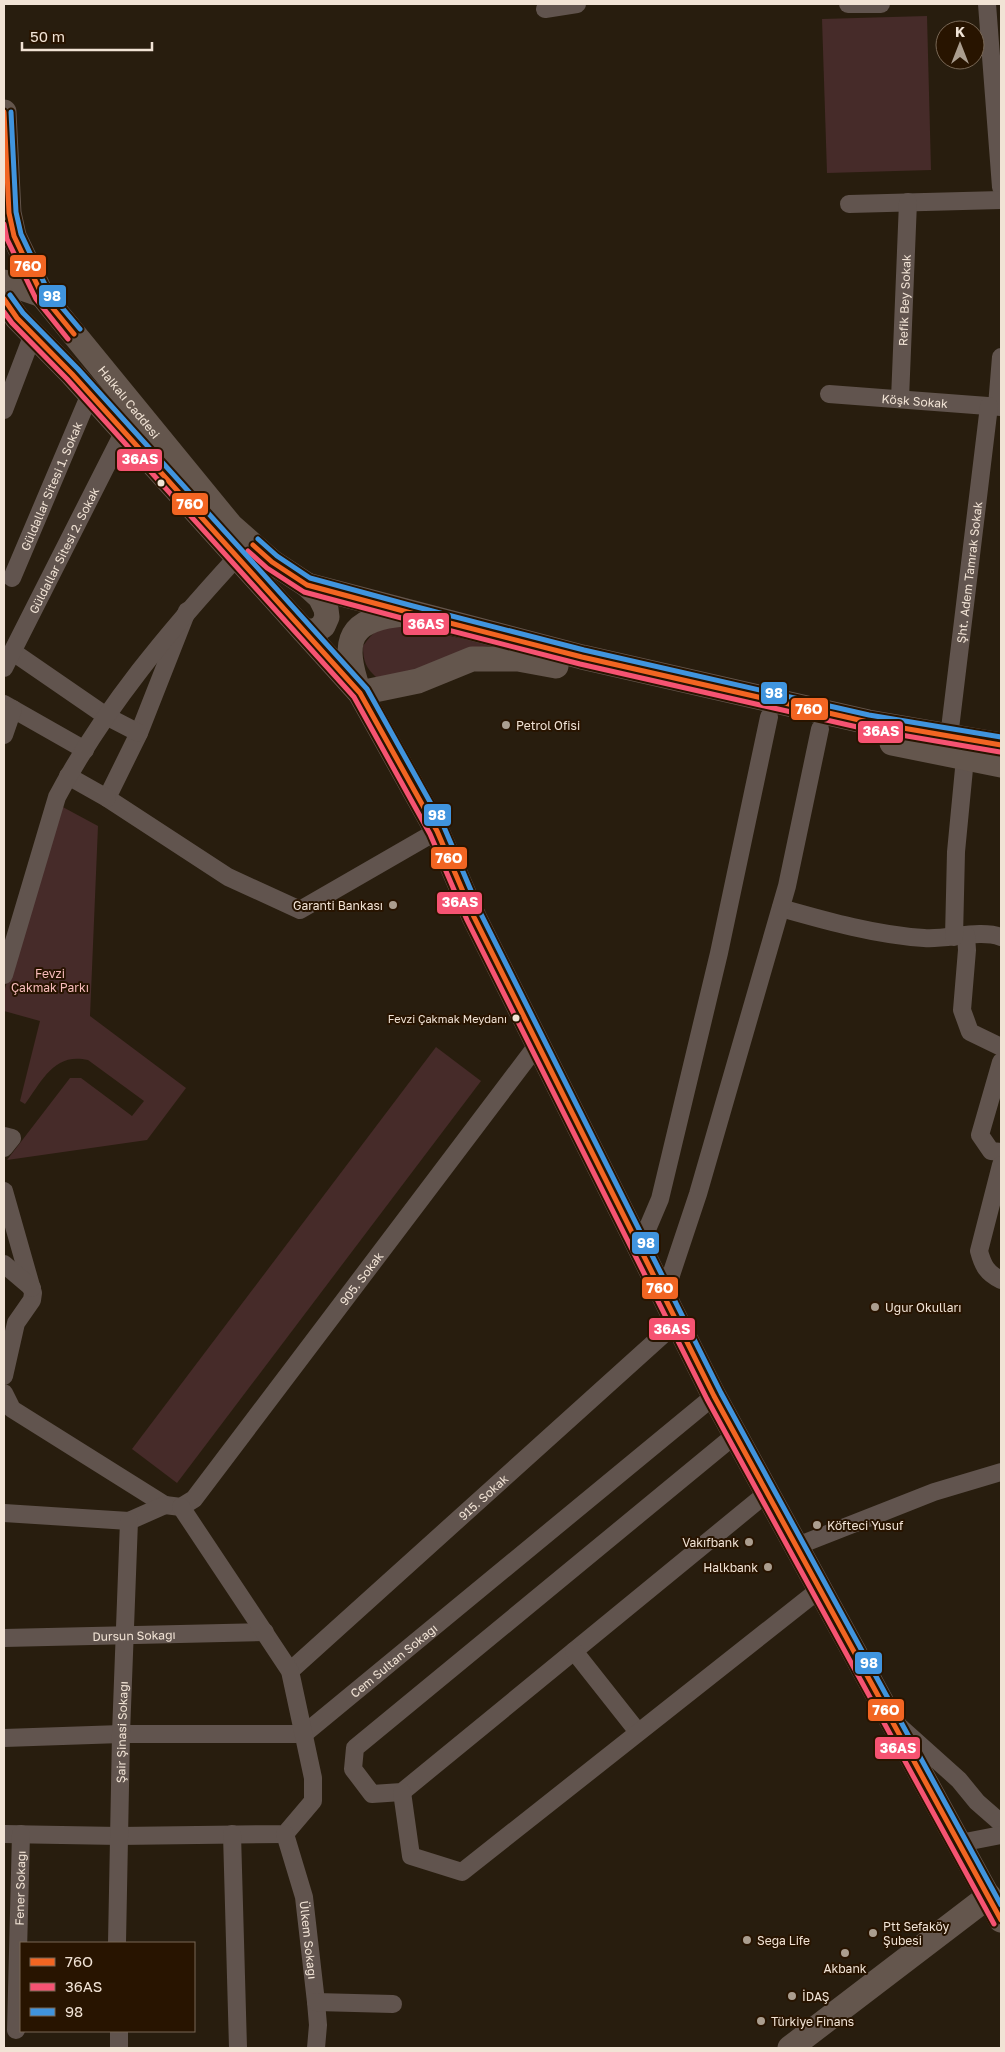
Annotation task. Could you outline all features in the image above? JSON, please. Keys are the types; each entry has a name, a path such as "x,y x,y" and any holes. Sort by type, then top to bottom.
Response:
{"main road":[{"name":"Halkalı Caddesi","path":"4,112 9,213 14,236 42,295 231,526 272,562 308,585 320,598 326,609 327,617 323,626 315,631 304,631"},
{"path":"4,282 42,295"},
{"name":"Halkalı Caddesi","path":"14,316 124,431 360,693 437,831 468,903 714,1396 1001,1920"},
{"path":"308,585 582,657 868,722 960,745 1001,764"},
{"path":"411,613 386,615 370,619 358,628 352,641 350,666 360,693 418,682 472,659 518,659 562,667 820,729 960,745 1001,745"},
{"path":"790,2048 989,1896"}],"street":[{"path":"545,9 577,4"},
{"path":"848,4 881,4"},
{"path":"987,4 1001,188"},
{"path":"850,204 1001,200"},
{"name":"Refik Bey Sokak","path":"900,399 908,202"},
{"path":"4,410 14,316"},
{"name":"Şht. Adem Tamrak Sokak","path":"1001,357 960,745 956,852 960,936 967,950 962,1010 970,1032 1001,1047"},
{"name":"Güldallar Sitesi 1. Sokak","path":"12,578 90,394"},
{"name":"Köşk Sokak","path":"829,394 996,406"},
{"name":"Güldallar Sitesi 2. Sokak","path":"4,668 124,431"},
{"path":"4,975 57,797 68,776 128,683 187,611 237,557"},
{"path":"107,798 140,733 187,611"},
{"path":"13,652 106,716 140,733"},
{"path":"4,735 8,707 84,750"},
{"path":"640,1246 662,1190 719,953 769,717"},
{"path":"664,1296 698,1194 781,908 820,729"},
{"path":"68,776 107,798 228,876 300,910 437,831"},
{"path":"781,908 822,920 885,934 925,938 960,936 1001,937"},
{"name":"905. Sokak","path":"130,1521 194,1499 538,1044"},
{"path":"1001,1062 980,1135 991,1151 1001,1152"},
{"path":"4,1136 12,1138 4,1148"},
{"path":"1001,1165 979,1251 982,1264 990,1274 1001,1280"},
{"path":"4,1192 32,1288 32,1300 10,1323 4,1376"},
{"path":"4,1264 32,1288"},
{"name":"915. Sokak","path":"290,1671 677,1322"},
{"name":"Cem Sultan Sokağı","path":"304,1734 714,1396"},
{"path":"4,1397 12,1409 173,1506 265,1632 290,1671 313,1778 313,1801 285,1834 119,1836 12,1834"},
{"path":"735,1435 355,1748 353,1769 372,1794 402,1792 767,1493"},
{"path":"796,1546 934,1492 1001,1472"},
{"path":"4,1513 130,1521"},
{"name":"Şair Şinasi Sokağı","path":"117,1942 121,1734 130,1521"},
{"path":"402,1792 412,1856 462,1872 820,1589"},
{"name":"Dursun Sokağı","path":"4,1638 265,1632"},
{"path":"574,1651 638,1732"},
{"path":"892,1720 959,1780 977,1802 1001,1823"},
{"path":"4,1738 121,1734 304,1734"},
{"name":"Fener Sokağı","path":"12,1834 10,1985 16,2030"},
{"path":"232,1834 238,2048"},
{"name":"Ülkem Sokağı","path":"285,1834 304,1897 318,2025 316,2048"},
{"path":"960,1843 1001,1835"},
{"path":"316,2002 393,2004"},
{"path":"119,2032 119,2048"}],"green space":[{"path":"927,16 931,170 827,173 822,19"},
{"path":"402,626 493,645 468,650 430,667 377,678 366,664 363,646 375,632 388,627"},
{"name":"Fevzi Çakmak Parkı","path":"59,805 98,826 90,1016 186,1088 147,1140 7,1160 70,1078 81,1078 132,1116 144,1101 88,1060 76,1059 66,1060 50,1070 25,1104 20,1101 40,1021 4,1011 4,992"},
{"path":"436,1047 481,1081 177,1483 132,1449"}],"transit line":[{"name":"76O","path":"4,112 9,213 14,236 42,295 74,334"},
{"name":"98","path":"11,112 16,212 21,234 48,291 80,329"},
{"name":"36AS","path":"4,224 7,239 36,299 68,339"},
{"name":"98","path":"10,295 23,313 78,369 367,689 444,827 481,914 721,1393 1001,1905"},
{"name":"76O","path":"4,299 17,318 72,374 360,693 437,831 474,917 714,1396 1001,1920"},
{"name":"36AS","path":"4,312 12,323 67,379 354,697 430,834 467,920 707,1399 994,1924"},
{"name":"98","path":"258,539 277,556 310,578 413,606 584,650 869,715 1001,737"},
{"name":"76O","path":"253,545 272,562 307,585 411,613 582,657 868,722 1001,745"},
{"name":"36AS","path":"248,551 267,568 304,592 580,664 866,729 1000,752"}],"place":[{"name":"Petrol Ofisi","path":"506,725"},
{"name":"Garanti Bankası","path":"393,905"},
{"name":"Fevzi Çakmak Meydanı","path":"516,1018"},
{"name":"Uğur Okulları","path":"875,1307"},
{"name":"Köfteci Yusuf","path":"817,1525"},
{"name":"Vakıfbank","path":"749,1542"},
{"name":"Halkbank","path":"768,1567"},
{"name":"Ptt Sefaköy Şubesi","path":"873,1933"},
{"name":"Sega Life","path":"747,1940"},
{"name":"Akbank","path":"845,1953"},
{"name":"İDAŞ","path":"792,1996"},
{"name":"Türkiye Finans","path":"761,2021"}]}
